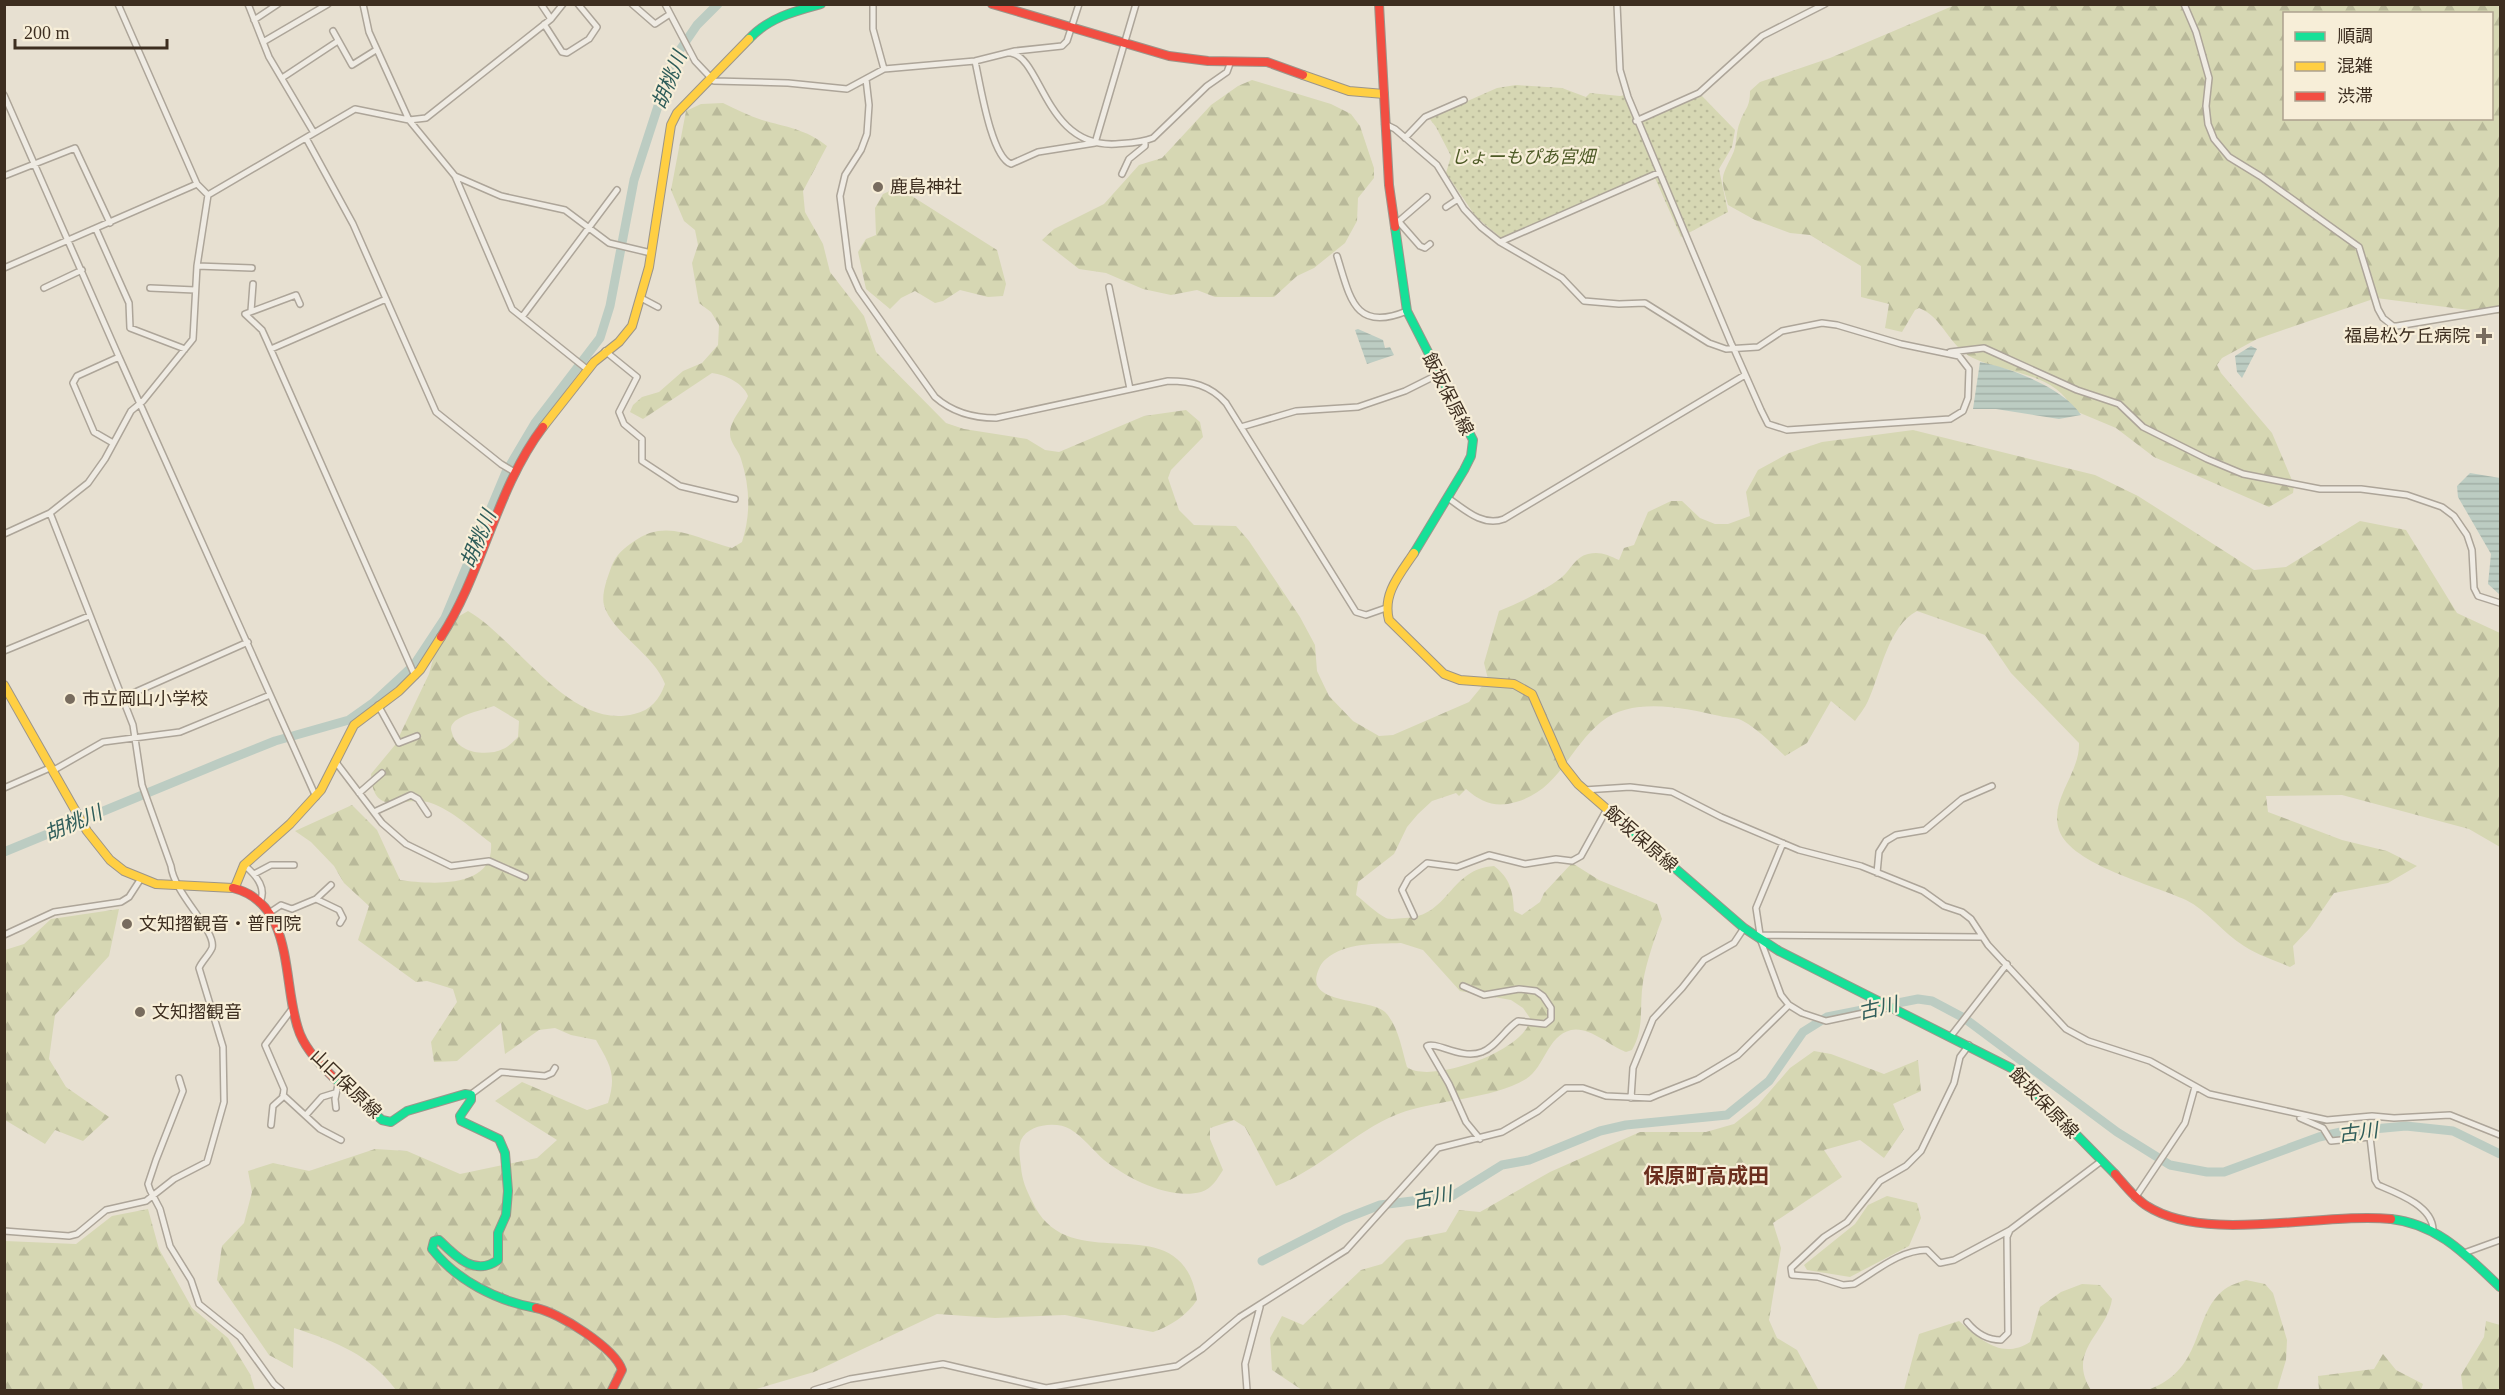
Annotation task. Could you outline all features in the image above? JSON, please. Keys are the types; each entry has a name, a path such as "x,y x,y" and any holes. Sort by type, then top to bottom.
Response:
{"main road":[{"path":"235,887 244,865 316,797 350,730 415,676 455,615 516,473 546,422 605,351 619,342 632,326 651,253 671,125 681,107 744,41 765,25 788,13 821,4"},
{"path":"992,4 1168,56 1267,62 1349,91 1384,94"},
{"name":"飯坂保原線","path":"1379,4 1385,124 1407,310 1473,440 1471,456 1448,498 1389,593 1386,608 1389,620 1396,629 1444,674 1460,680 1514,684 1530,691 1543,715 1563,765 1584,790 1744,928 1993,1057 2026,1080 2135,1198 2161,1214 2197,1223 2386,1216 2404,1219 2433,1230 2446,1238 2500,1287"},
{"name":"山口保原線","path":"4,685 98,846 110,860 140,880 177,886 235,887 260,902 269,913 281,937 292,1009 300,1034 310,1053 386,1122 417,1107 470,1095"},
{"path":"470,1095 471,1100 460,1116 461,1121 498,1138 505,1154 508,1191 506,1215 498,1233 498,1260 491,1265 462,1263 453,1257 439,1240 434,1241 432,1249 439,1260 458,1277 516,1304 552,1312 586,1335 621,1366 622,1370 612,1390"}],"street":[{"path":"117,4 197,184 208,195"},
{"path":"248,4 263,42 315,133"},
{"path":"254,20 278,4"},
{"path":"263,42 328,4"},
{"path":"363,4 369,32 376,50 410,120 455,176 511,305 522,318 588,370"},
{"path":"541,4 551,19"},
{"path":"208,195 355,108 410,120 426,118 551,19 562,4"},
{"path":"544,24 562,52 567,53 589,39 597,27 578,4"},
{"path":"632,4 655,24 660,23 670,14"},
{"path":"665,4 694,61 717,82 788,83 844,89 884,69 975,61 1024,50 1062,46 1066,44 1079,4"},
{"path":"873,4 873,29 884,69"},
{"path":"1095,143 1136,4"},
{"path":"1385,124 1437,165 1475,222 1500,243 1562,278 1584,301 1619,304 1645,303 1709,343 1726,349 1734,349 1758,347 1782,331 1822,323 1963,358 1969,373 1965,408 1950,419 1781,430 1768,424 1734,349 1636,121 1620,70 1617,4"},
{"path":"1636,121 1699,93 1762,36 1825,4"},
{"path":"2184,4 2196,32 2209,78 2206,106 2208,124 2214,138 2229,157 2260,176 2299,207 2359,247 2383,318 2393,326 2397,326 2500,309"},
{"path":"333,31 352,65 376,50"},
{"path":"282,78 338,41"},
{"path":"1022,57 1024,50"},
{"path":"1009,53 1022,57 1055,114 1095,143"},
{"path":"975,61 996,145 1006,162 1011,164 1038,152 1095,143 1145,141 1169,124 1207,86 1227,72 1231,61"},
{"path":"866,79 869,105 867,134 861,150 846,175 840,196 849,268 859,290 935,397 952,409 968,415 996,418 1168,381 1197,383 1217,394 1241,427 1356,612 1366,615 1386,608"},
{"path":"4,95 316,797"},
{"path":"1405,138 1425,117 1464,100"},
{"path":"306,138 353,224 436,412 501,464 516,473"},
{"path":"1122,174 1129,159 1145,146 1145,141"},
{"path":"4,176 34,162 75,148 110,223"},
{"path":"1500,243 1509,236 1658,173"},
{"path":"455,176 501,196 565,210 613,245 651,253"},
{"path":"4,268 197,184"},
{"path":"522,318 587,226 617,190"},
{"path":"4,534 50,513 88,483 126,418 141,403 194,337 197,266 208,195"},
{"path":"1427,197 1396,221 1420,246 1425,248 1430,244"},
{"path":"1446,207 1458,199"},
{"path":"96,229 129,303 130,328 185,349"},
{"path":"1337,256 1351,299 1361,313 1372,318 1384,319 1407,310"},
{"path":"197,266 252,268"},
{"path":"44,288 82,270"},
{"path":"251,311 253,284"},
{"path":"1109,287 1130,389"},
{"path":"150,288 195,290"},
{"path":"300,304 296,295 245,314 262,330 415,676"},
{"path":"641,298 658,307"},
{"path":"271,350 386,299"},
{"path":"1945,353 1984,348 2077,390 2119,404 2143,428 2243,474 2320,489 2361,489 2407,495 2442,507 2454,516 2467,535 2472,550 2474,588 2478,596 2500,603"},
{"path":"605,351 637,377 619,412 624,424 642,439 642,461 680,486 735,499"},
{"path":"113,443 94,432 73,383 77,376 119,357"},
{"path":"1241,427 1296,411 1358,407 1405,391 1439,374"},
{"path":"1448,498 1479,519 1490,522 1504,519 1746,375"},
{"path":"4,1231 55,1236 72,1235 106,1210 146,1202 174,1179 207,1162 225,1101 222,1040 199,968 212,949 212,940 207,928 188,906 177,886 144,794 136,739 50,513"},
{"path":"4,651 89,616"},
{"path":"122,698 248,642"},
{"path":"4,788 53,769 103,742 136,739 196,727 270,694"},
{"path":"378,705 399,743 417,736"},
{"path":"335,761 382,823 406,844 451,866 489,861 525,876"},
{"path":"359,792 382,773"},
{"path":"1877,873 1879,852 1886,841 1896,835 1925,830 1962,799 1992,786"},
{"path":"1584,790 1630,787 1666,790 1818,857 1861,866 1923,891 1944,906 1962,912 1971,920 1982,937 2059,1022 2073,1034 2138,1056 2209,1094 2338,1121 2372,1116 2394,1118 2450,1115 2463,1118 2500,1135"},
{"path":"374,812 411,795 418,799 428,814"},
{"path":"1414,916 1402,890 1408,879 1427,863 1457,867 1478,858 1494,855 1525,864 1552,859 1575,860 1581,856 1607,809"},
{"path":"1783,843 1756,908 1761,938 1776,987 1789,1005 1809,1017 1826,1021 1892,1006"},
{"path":"244,865 254,874 261,887 260,902"},
{"path":"254,874 271,865 294,865"},
{"path":"4,935 54,912 121,902 129,897 140,880"},
{"path":"269,913 279,906 292,909 316,899 331,885"},
{"path":"316,899 339,910 343,918 340,923"},
{"path":"1631,1098 1633,1068 1653,1019 1704,960 1734,943 1744,928"},
{"path":"1761,938 1982,937"},
{"path":"1951,1036 2007,964"},
{"path":"1463,986 1484,995 1528,988 1544,996 1552,1014 1551,1019 1545,1024 1518,1021 1481,1053 1460,1055 1450,1053 1434,1044 1427,1046 1449,1084 1466,1122 1480,1139"},
{"path":"814,1390 850,1379 943,1364 1046,1388 1177,1366 1202,1349 1240,1317 1260,1307 1299,1278 1353,1244 1434,1150 1444,1145 1480,1139 1524,1120 1566,1088 1578,1088 1606,1096 1650,1098 1703,1076 1745,1049 1789,1005"},
{"path":"292,1009 265,1045 281,1080 283,1095 320,1129 341,1140"},
{"path":"1969,1045 1960,1057 1954,1083 1922,1151 1906,1166 1880,1181 1847,1222 1824,1238 1790,1271 1792,1275 1854,1284 1904,1255 1928,1250 1942,1264 2010,1230 2100,1162"},
{"path":"470,1095 501,1072 547,1076 555,1068"},
{"path":"179,1078 183,1091 148,1184 160,1209 170,1246 191,1280 199,1304 240,1337 274,1384 281,1390"},
{"path":"336,1108 335,1093 339,1080"},
{"path":"2135,1198 2185,1123 2195,1087"},
{"path":"306,1115 322,1097 335,1093"},
{"path":"271,1125 273,1104 283,1095"},
{"path":"2295,1113 2296,1116 2323,1128 2331,1141 2370,1137 2375,1180 2378,1185 2417,1205 2432,1221 2433,1230"},
{"path":"1967,1322 1974,1330 1994,1340 2001,1340 2008,1333 2007,1237 2010,1230"},
{"path":"2462,1254 2500,1240"},
{"path":"1247,1390 1245,1364 1260,1307"}],"green space":[{"path":"1955,5 2500,5 2500,314 2376,298 2257,339 2222,358 2217,365 2221,373 2272,433 2294,485 2293,493 2269,507 2154,457 2116,428 2073,410 2055,388 2043,381 1973,358 1958,347 1934,318 1919,308 1915,310 1902,332 1885,328 1889,304 1861,297 1861,266 1810,235 1790,233 1755,220 1728,205 1723,187 1724,172 1734,151 1739,125 1748,105 1750,91 1760,82 1830,58"},
{"path":"1252,80 1331,104 1351,114 1360,126 1374,168 1374,178 1358,198 1357,221 1345,243 1314,268 1297,276 1274,297 1215,297 1197,290 1171,295 1143,289 1106,273 1079,269 1042,240 1054,229 1104,204 1139,165 1162,158 1211,105 1238,86"},
{"name":"じょーもぴあ宮畑","path":"1516,85 1562,88 1586,97 1590,93 1620,96 1630,94 1639,117 1672,108 1702,96 1735,130 1732,147 1719,169 1728,212 1681,237 1655,178 1505,241 1476,217 1446,173 1451,156 1429,118 1497,88"},
{"path":"723,103 757,118 804,132 827,146 803,191 805,212 823,244 830,272 864,316 876,352 946,423 964,429 1027,439 1045,450 1059,452 1144,416 1186,410 1200,422 1203,437 1171,470 1168,478 1179,510 1194,525 1236,526 1249,541 1300,617 1315,645 1317,671 1329,696 1353,721 1379,736 1393,735 1469,702 1488,679 1484,663 1499,611 1554,583 1583,556 1600,553 1619,560 1624,548 1634,545 1648,512 1671,501 1682,501 1700,518 1715,524 1728,524 1750,516 1746,492 1758,470 1789,453 1822,442 1913,430 2095,475 2138,496 2254,570 2286,567 2360,521 2406,530 2457,613 2500,633 2500,847 2469,829 2342,795 2266,796 2268,812 2342,840 2387,851 2417,866 2388,883 2334,893 2310,928 2293,946 2295,964 2290,967 2260,955 2229,935 2186,900 2096,864 2079,854 2067,842 2059,830 2058,808 2075,765 2079,743 2011,673 1985,635 1917,611 1907,618 1892,639 1868,701 1855,721 1831,701 1807,743 1785,756 1765,737 1738,719 1659,706 1628,709 1601,722 1590,732 1553,778 1531,796 1509,804 1496,804 1478,798 1466,789 1459,796 1456,793 1432,801 1407,827 1394,854 1358,882 1356,895 1388,919 1420,916 1441,902 1467,875 1479,869 1494,866 1504,875 1510,886 1514,911 1522,915 1540,902 1544,893 1572,863 1599,880 1657,904 1662,919 1645,974 1639,1033 1632,1050 1626,1052 1585,1031 1571,1030 1563,1033 1551,1045 1538,1067 1526,1079 1496,1091 1398,1114 1366,1130 1308,1170 1276,1186 1245,1127 1234,1120 1210,1128 1210,1139 1223,1170 1208,1189 1189,1194 1163,1190 1137,1181 1104,1160 1070,1129 1051,1125 1030,1130 1021,1140 1019,1150 1023,1180 1032,1201 1049,1225 1071,1237 1096,1242 1148,1246 1170,1254 1187,1270 1197,1300 1184,1315 1166,1327 1153,1332 1065,1315 995,1318 937,1314 814,1372 753,1390 396,1390 375,1367 363,1358 338,1344 294,1328 293,1368 269,1355 217,1280 222,1246 244,1223 252,1192 248,1171 273,1163 309,1171 375,1149 407,1151 460,1174 537,1158 557,1140 495,1101 522,1082 587,1110 608,1103 612,1084 611,1070 596,1040 571,1035 555,1028 539,1030 505,1054 501,1023 457,1061 434,1062 431,1042 457,1002 453,989 427,981 416,982 358,940 369,906 344,883 334,866 311,842 295,831 352,805 377,830 400,880 427,883 458,881 483,869 489,858 491,843 439,806 421,801 392,803 384,801 378,797 373,788 371,774 395,745 429,674 442,626 468,611 487,624 546,680 567,697 588,709 611,716 634,714 650,707 660,695 665,684 660,673 615,625 604,605 604,590 612,565 623,549 645,535 657,531 682,532 732,548 742,542 748,511 748,490 744,469 730,434 734,419 748,396 738,384 712,373 643,419 630,412 633,405 642,397 659,392 683,371 702,363 718,345 719,325 711,312 699,303 692,263 698,245 695,230 684,221 671,190 686,111 701,104","holes":["494,706 519,721 518,737 505,748 489,753 473,751 460,745 451,731 454,722 459,718","1401,943 1423,950 1460,991 1511,1000 1523,1008 1530,1018 1525,1030 1514,1042 1497,1052 1456,1068 1419,1071 1407,1067 1396,1031 1385,1012 1331,996 1322,991 1317,984 1320,966 1334,953 1362,945"]},
{"path":"892,190 907,193 997,250 1006,284 1003,296 988,297 960,290 943,301 935,303 915,291 901,298 890,309 866,289 858,252 866,239 876,235 875,208 883,194"},
{"path":"119,909 109,956 55,1015 49,1059 66,1087 109,1117 83,1141 55,1130 45,1144 5,1120 5,950 24,944 51,919"},
{"path":"1814,1051 1831,1054 1884,1074 1918,1060 1921,1091 1893,1104 1904,1129 1884,1158 1860,1140 1824,1150 1842,1177 1773,1223 1781,1248 1769,1320 1777,1338 1797,1350 1818,1389 1822,1390 1302,1390 1272,1370 1270,1338 1282,1316 1303,1325 1361,1270 1382,1264 1406,1240 1446,1232 1459,1210 1480,1212 1550,1172 1640,1132 1706,1132 1734,1124 1758,1105 1790,1068"},
{"path":"1887,1196 1917,1203 1921,1218 1909,1246 1850,1277 1807,1270 1804,1265 1855,1224 1868,1205"},
{"path":"148,1209 159,1249 192,1308 228,1338 250,1374 255,1390 5,1390 5,1241 76,1244 112,1216"},
{"path":"2246,1280 2265,1284 2273,1293 2287,1340 2286,1360 2277,1390 2148,1390 2167,1380 2180,1368 2190,1354 2208,1310 2216,1297 2228,1287"},
{"path":"2082,1284 2100,1285 2112,1299 2109,1311 2085,1353 2083,1364 2091,1390 1904,1390 1919,1334 1959,1321 1975,1335 1992,1345 2010,1349 2020,1347 2030,1342 2040,1307 2061,1292"},
{"path":"2486,1321 2500,1325 2500,1390 2463,1390 2461,1375 2484,1337"},
{"path":"2383,1354 2396,1370 2423,1384 2421,1390 2319,1390 2318,1376 2374,1369"}],"shaded area":[{"path":"1358,329 1383,340 1385,348 1390,347 1394,355 1367,364 1355,330"},
{"path":"2251,346 2257,349 2242,378 2237,372 2235,356"},
{"path":"1980,362 2021,374 2050,388 2073,405 2081,415 2059,419 1996,409 1973,409"},
{"path":"2470,473 2500,478 2500,595 2488,584 2491,554 2458,497 2457,486"}],"waterway":[{"name":"胡桃川","path":"4,852 275,741 349,720 373,703 414,665 445,618 506,472 535,423 600,338 610,306 634,180 673,60 697,25 718,4"},
{"name":"古川","path":"1262,1261 1344,1219 1380,1205 1452,1196 1502,1165 1529,1160 1600,1131 1626,1125 1727,1115 1769,1081 1803,1032 1827,1017 1918,999 1932,1001 1964,1018 2117,1132 2170,1165 2207,1172 2224,1172 2319,1137 2341,1132 2406,1126 2453,1131 2500,1154"}],"traffic: fast":[{"path":"749,39 773,21 821,4"},
{"path":"1395,227 1407,311 1473,440 1471,456 1464,470 1414,553"},
{"path":"1609,811 1744,928 1779,951 2011,1068 2115,1174"},
{"path":"334,1078 382,1120 391,1122 407,1111 465,1094 471,1095 471,1100 460,1116 461,1121 499,1139 505,1153 508,1191 506,1215 498,1233 498,1260 490,1265 473,1265 459,1258 439,1240 434,1241 432,1249 453,1270 478,1288 521,1305 536,1308"},
{"path":"2391,1219 2423,1227 2451,1243 2500,1287"}],"traffic: slow":[{"path":"543,427 594,362 619,342 632,326 649,267 671,125 677,113 749,39"},
{"path":"1303,75 1349,91 1384,94"},
{"path":"1414,553 1390,593 1387,611 1389,620 1444,674 1460,680 1514,684 1532,694 1563,765 1578,784 1609,811"},
{"path":"235,887 244,865 290,824 321,790 354,725 399,691 420,670 441,637"},
{"path":"4,685 87,831 110,860 124,871 156,884 233,888"}],"traffic: jam":[{"path":"992,4 1169,56 1208,61 1267,62 1303,75"},
{"path":"1379,4 1389,185 1395,227"},
{"path":"441,637 456,612 513,477 543,427"},
{"path":"233,888 253,897 268,911 283,949 294,1015 300,1034 310,1052 334,1078"},
{"path":"2115,1174 2147,1206 2172,1217 2200,1223 2232,1225 2332,1219 2391,1219"},
{"path":"536,1308 558,1316 585,1332 609,1352 622,1370 612,1390"}],"place":[{"name":"鹿島神社","path":"878,187"},
{"name":"福島松ケ丘病院","path":"2484,336"},
{"name":"市立岡山小学校","path":"70,699"},
{"name":"文知摺観音・普門院","path":"127,924"},
{"name":"文知摺観音","path":"140,1012"}],"district":[{"name":"保原町高成田","path":"1706,1176"}]}
